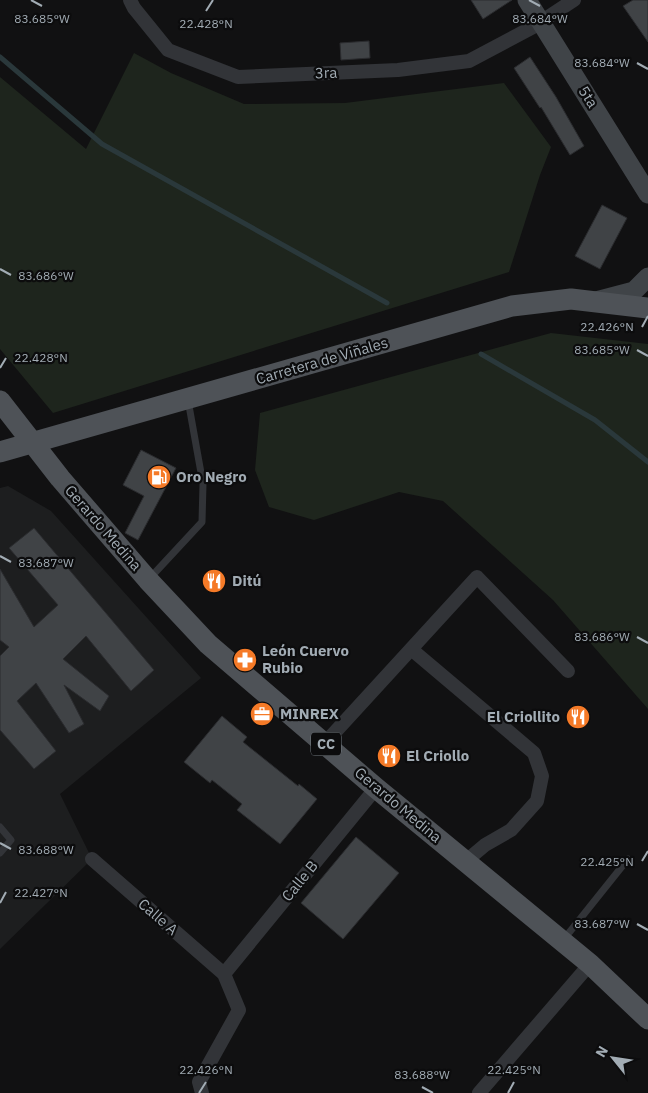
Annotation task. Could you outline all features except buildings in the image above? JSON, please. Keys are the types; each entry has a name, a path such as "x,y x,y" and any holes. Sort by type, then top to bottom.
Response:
{"main road":[{"name":"Carretera de Viñales","path":"0,452 512,306 571,299 648,308"},
{"name":"Gerardo Medina","path":"0,401 60,478 148,580 208,644 326,743 376,788 590,964 648,1019"}],"street":[{"name":"3ra","path":"130,0 134,8 168,50 238,77 398,70 469,61 541,22 574,0"},
{"name":"5ta","path":"527,0 648,194"},
{"path":"594,301 634,291 648,277"},
{"path":"326,743 477,577 568,671"},
{"path":"411,649 534,753 542,776 537,801 511,830 485,845 466,861"},
{"name":"Calle B","path":"224,974 376,788"},
{"name":"Calle A","path":"92,859 224,974"},
{"path":"479,1093 590,964"},
{"path":"202,1093 199,1082 239,1010 224,974"}],"lane":[{"path":"148,580 202,522 204,484 188,399"},
{"path":"0,827 11,840 0,853"},
{"path":"562,941 628,859"}],"shaded area":[{"path":"134,53 171,73 244,104 345,103 504,83 551,147 540,175 509,272 53,413 0,349 0,77 86,149"},
{"path":"551,333 648,344 648,709 553,600 443,501 399,492 314,520 269,507 255,470 260,413"},
{"path":"8,486 51,511 201,678 60,794 92,859 0,949 0,488"}],"waterway":[{"path":"0,57 102,144 387,303"},
{"path":"481,354 595,420 648,462"}],"place":[{"name":"Oro Negro","path":"159,477"},
{"name":"Ditú","path":"214,581"},
{"name":"León Cuervo Rubio","path":"245,660"},
{"name":"MINREX","path":"262,714"},
{"name":"El Criollito","path":"578,717"},
{"name":"El Criollo","path":"389,756"}]}
